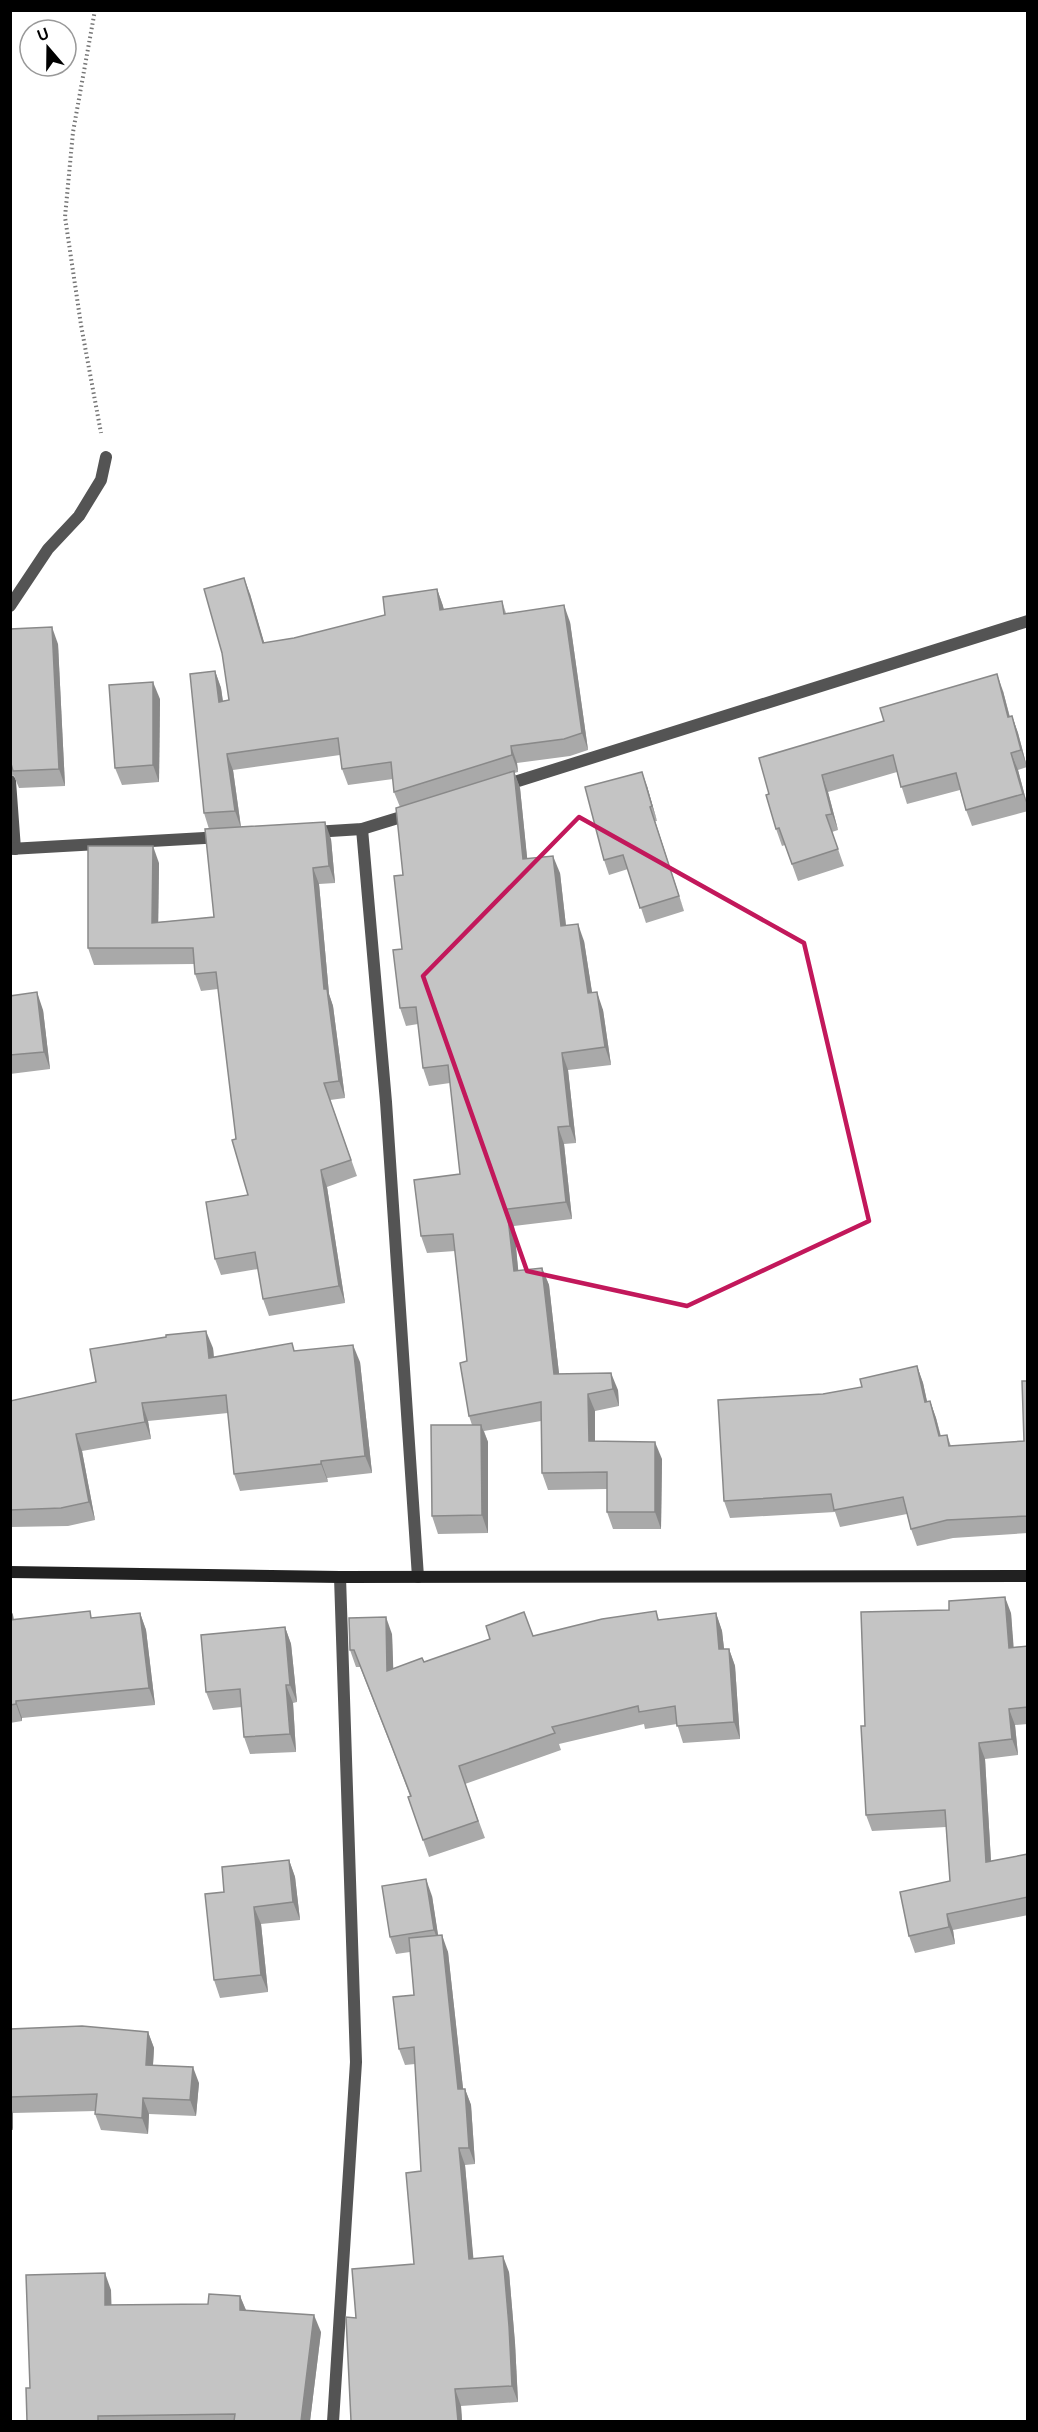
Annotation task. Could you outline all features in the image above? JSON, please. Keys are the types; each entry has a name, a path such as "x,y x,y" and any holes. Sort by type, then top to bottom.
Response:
{"main road":[{"path":"10,1572 340,1577 1028,1576"}],"street":[{"path":"10,606 48,549 79,516 102,480 106,457"},
{"path":"487,790 1028,621"},
{"path":"10,781 13,849 231,837"},
{"path":"302,833 362,829 419,812"},
{"path":"362,829 386,1102 418,1577"},
{"path":"333,2421 356,2062 340,1577"}],"path":[{"path":"95,10 74,132 65,217 81,325 106,457"}],"highlighted area":[{"path":"579,817 804,943 869,1221 687,1306 527,1271 423,976"}],"building":[{"path":"244,578 263,643 294,638 385,615 383,597 437,589 440,610 502,601 504,614 564,605 582,733 564,739 511,746 512,755 394,792 391,762 342,769 338,738 227,754 235,811 204,813 190,674 215,671 219,702 229,700 222,653 204,589"},
{"path":"52,627 59,769 13,771 10,760 10,629"},
{"path":"997,674 1008,717 1012,716 1021,750 1011,753 1023,794 966,810 956,773 901,787 893,755 822,775 832,814 826,815 838,849 792,864 779,828 776,829 766,795 769,794 759,758 884,721 880,708"},
{"path":"153,682 153,765 115,768 109,685"},
{"path":"514,771 523,859 553,856 561,926 578,924 588,993 597,992 605,1047 562,1053 570,1126 558,1127 566,1202 507,1209 514,1271 542,1268 554,1374 611,1373 613,1389 588,1394 589,1441 655,1442 655,1512 607,1512 607,1472 542,1473 541,1402 469,1416 460,1363 467,1361 453,1234 421,1236 414,1180 460,1174 448,1065 423,1068 416,1007 400,1008 393,950 402,949 394,876 403,875 396,808"},
{"path":"642,772 652,806 650,807 679,896 640,908 623,855 604,860 585,787"},
{"path":"325,822 329,866 313,868 324,989 327,989 339,1081 324,1083 351,1160 321,1170 339,1286 263,1299 255,1252 215,1259 206,1202 248,1195 232,1140 236,1139 216,972 195,974 193,948 88,948 88,846 153,846 152,923 214,917 205,829"},
{"path":"37,992 44,1052 10,1055 10,996"},
{"path":"206,1331 209,1358 292,1343 294,1351 353,1345 365,1456 321,1461 321,1464 234,1474 226,1395 142,1403 145,1422 76,1434 89,1502 61,1508 10,1510 10,1401 96,1382 90,1349 166,1337 166,1335"},
{"path":"917,1366 925,1402 930,1401 939,1436 947,1435 949,1446 1024,1441 1022,1381 1028,1381 1028,1516 947,1520 911,1529 903,1497 834,1510 831,1494 724,1501 718,1400 823,1394 862,1387 860,1379"},
{"path":"431,1425 481,1425 482,1515 432,1516"},
{"path":"1005,1597 1009,1648 1028,1646 1028,1707 1009,1709 1012,1739 979,1743 986,1862 1028,1854 1028,1897 947,1914 949,1927 909,1936 900,1892 950,1881 945,1810 866,1815 861,1726 865,1726 861,1612 949,1610 949,1601"},
{"path":"90,1611 91,1618 140,1613 149,1688 16,1701 16,1704 10,1705 10,1620"},
{"path":"656,1611 658,1620 716,1613 719,1649 729,1649 734,1722 677,1726 675,1706 639,1712 638,1706 552,1727 555,1733 459,1766 478,1821 423,1840 408,1797 411,1796 354,1650 350,1650 349,1618 386,1617 387,1671 422,1658 424,1662 490,1639 486,1626 524,1612 533,1636 602,1619"},
{"path":"285,1627 290,1685 286,1685 290,1734 244,1737 240,1689 206,1692 201,1635"},
{"path":"289,1860 293,1902 254,1907 261,1975 214,1980 205,1894 224,1892 222,1867"},
{"path":"426,1879 434,1930 390,1937 382,1886"},
{"path":"442,1935 458,2089 465,2089 469,2148 459,2148 469,2259 503,2256 512,2386 455,2389 458,2421 351,2421 346,2317 356,2318 352,2269 414,2264 406,2173 421,2171 414,2047 399,2049 393,1997 414,1995 409,1938"},
{"path":"82,2026 148,2032 146,2065 193,2067 190,2100 143,2098 142,2118 95,2114 97,2094 10,2097 10,2029"},
{"path":"105,2273 105,2305 208,2304 209,2294 240,2296 240,2310 314,2315 301,2421 234,2421 235,2414 98,2416 98,2421 27,2421 26,2388 30,2388 26,2275"}]}
